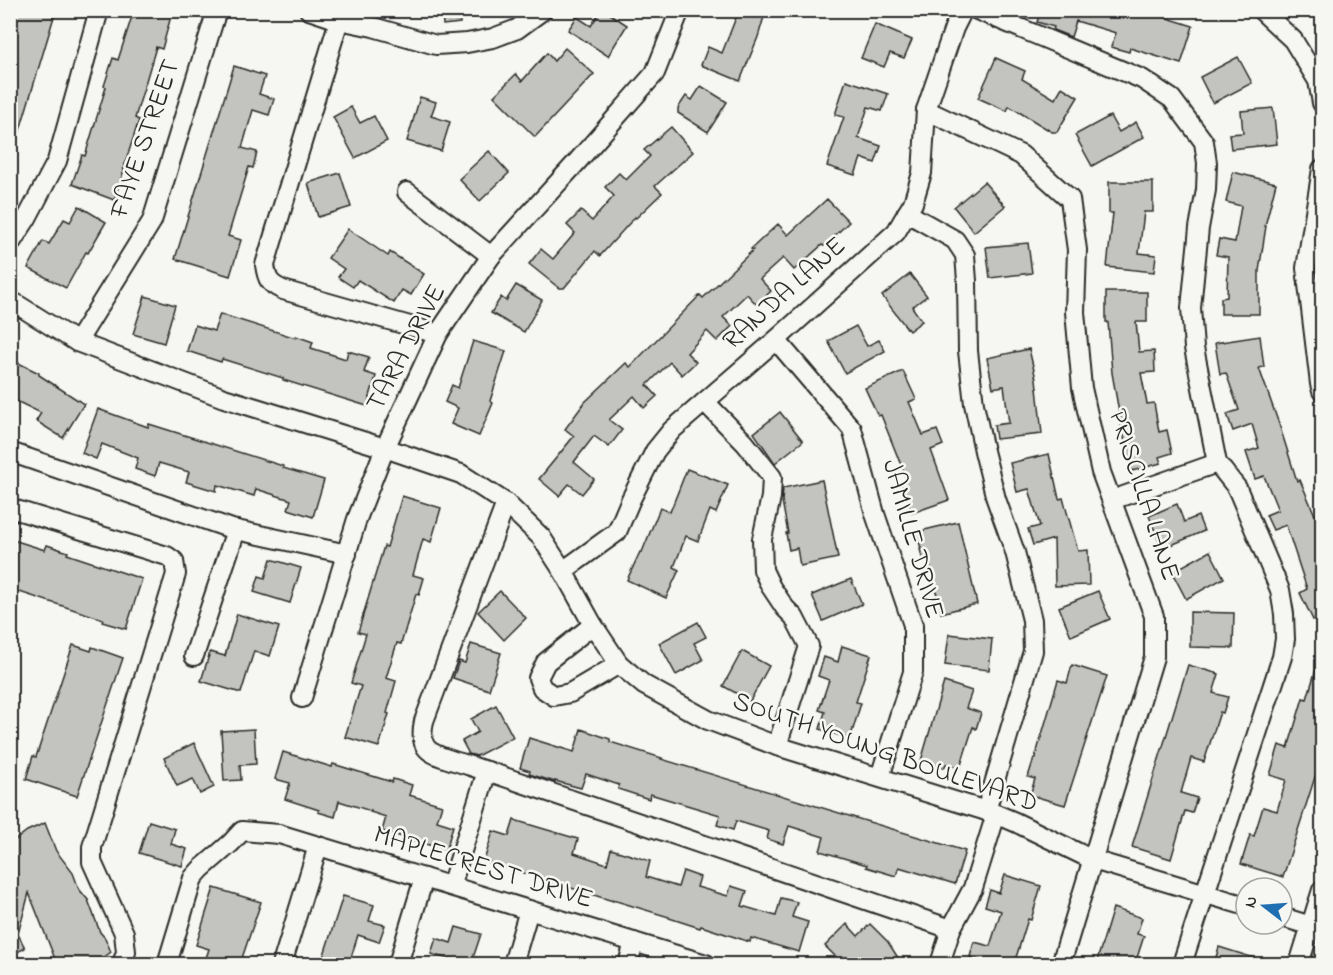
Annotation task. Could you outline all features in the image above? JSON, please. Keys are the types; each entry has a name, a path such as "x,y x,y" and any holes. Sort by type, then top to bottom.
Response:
{"street":[{"path":"10,244 27,218 57,161 99,10"},
{"name":"FAYE STREET","path":"77,342 152,221 217,10"},
{"path":"309,10 436,45 493,38 517,29 543,10"},
{"name":"TARA DRIVE","path":"302,698 357,519 385,448 438,334 491,256 655,73 680,10"},
{"name":"RANDA LANE","path":"563,571 617,532 655,451 672,430 896,232 913,203 922,173 926,110 954,28 963,10"},
{"path":"977,10 1142,79 1172,99 1204,142 1207,163 1206,190 1199,228 1191,308 1194,348 1217,463 1237,488 1280,590 1285,639 1282,657 1182,964"},
{"path":"1261,10 1293,40 1318,81 1323,103"},
{"path":"339,20 265,265 267,278 275,287 283,290 438,334"},
{"name":"PRISCILLA LANE","path":"926,110 1021,155 1070,199 1077,250 1075,312 1082,388 1101,472 1155,616 1154,657 1061,964"},
{"path":"1323,169 1306,268 1320,384 1323,391"},
{"path":"407,192 491,256"},
{"path":"908,213 955,240 965,255 968,351 974,404 996,499 1015,552 1032,620 1032,651 973,888 951,929 940,964"},
{"name":"SOUTH YOUNG BOULEVARD","path":"10,300 77,342 224,398 461,474 506,503 541,537 593,625 620,664 644,686 708,720 777,746 991,813 1015,822 1093,860 1234,903"},
{"name":"JAMILLE DRIVE","path":"776,340 852,429 875,514 913,625 913,672 880,777"},
{"path":"705,402 745,443 772,477 771,497 762,539 763,570 771,587 794,617 809,646 777,746"},
{"path":"10,452 236,530 346,554"},
{"path":"1112,500 1217,463"},
{"path":"506,503 424,721 422,732 425,747 432,754 951,929"},
{"path":"10,508 167,556 174,561 176,574 92,847 92,862 124,933 126,952 122,964"},
{"path":"194,656 236,530"},
{"path":"593,625 546,662 538,678 542,688 554,696 570,693 620,664"},
{"path":"451,886 487,771"},
{"name":"MAPLECREST DRIVE","path":"167,964 193,878 242,831 279,834 706,964"},
{"path":"282,964 318,846"},
{"path":"398,964 424,878"},
{"path":"1299,964 1317,928 1323,890"},
{"path":"513,964 529,910"},
{"path":"1294,921 1317,928"},
{"path":"628,964 634,942"}],"building":[{"path":"14,10 56,10 14,150 10,150 10,20"},
{"path":"134,10 152,10 171,16 162,49 156,47 135,118 139,120 114,200 72,184 82,155 85,156 113,58 118,60"},
{"path":"442,10 459,10 460,23 443,25"},
{"path":"601,10 627,25 608,56 568,30 577,17 591,26"},
{"path":"739,10 766,10 740,81 701,65 708,47 722,53"},
{"path":"1041,10 1142,10 1193,26 1181,64 1130,48 1129,52 1111,47 1116,33 1076,21 1071,37 1053,30 1054,27 1037,22"},
{"path":"875,24 912,40 904,58 890,53 884,67 861,58"},
{"path":"565,48 594,74 535,137 494,96 516,74 522,81 547,53 554,61"},
{"path":"1238,57 1252,83 1213,103 1200,77"},
{"path":"996,58 1025,71 1022,79 1055,99 1062,87 1078,97 1057,132 1052,132 1009,106 1007,111 978,98"},
{"path":"234,66 265,76 259,94 274,99 269,115 253,110 242,148 257,152 253,168 249,167 228,236 241,240 230,276 175,259"},
{"path":"846,80 888,94 882,111 868,107 858,138 881,146 875,163 861,158 855,175 827,166 844,117 835,115"},
{"path":"701,86 727,102 708,132 678,113 678,108 686,96 692,100"},
{"path":"420,97 436,102 431,116 450,122 441,151 407,141"},
{"path":"351,107 360,123 374,116 387,141 355,158 333,117"},
{"path":"1273,108 1277,144 1231,149 1229,134 1243,133 1241,111"},
{"path":"1110,116 1119,132 1136,122 1144,137 1092,166 1075,135"},
{"path":"671,127 693,152 655,186 662,193 635,217 600,256 595,251 564,288 559,288 529,264 541,249 553,259 575,233 567,225 581,211 592,221 614,196 605,187 619,173 626,180 650,156 644,150"},
{"path":"489,151 509,173 480,201 459,179"},
{"path":"1233,172 1276,183 1265,226 1259,271 1259,314 1221,314 1221,298 1227,297 1228,257 1216,255 1219,239 1235,242 1241,206 1226,202"},
{"path":"340,173 351,207 318,217 308,183"},
{"path":"984,182 1005,206 974,232 954,207"},
{"path":"1109,182 1153,182 1153,212 1144,212 1139,253 1156,255 1154,272 1107,267 1113,213 1109,213"},
{"path":"827,199 849,222 794,270 783,258 760,279 771,291 757,305 747,294 723,317 732,326 717,341 707,331 687,353 696,362 682,375 670,362 647,385 657,396 644,408 634,396 609,420 622,430 609,447 594,436 574,462 594,479 582,494 569,484 559,496 539,479 574,436 565,429 585,402 626,363 630,367 700,295 703,298 778,224 788,235"},
{"path":"79,206 106,222 66,288 28,268 43,241 49,244 64,219 70,222"},
{"path":"348,229 388,256 390,252 424,274 411,295 402,290 394,303 358,280 353,287 338,277 344,269 328,258"},
{"path":"1028,243 1032,273 990,278 986,247"},
{"path":"910,274 927,296 912,307 922,321 909,331 882,296"},
{"path":"516,285 542,300 524,332 491,313 501,297 506,301"},
{"path":"1106,292 1147,292 1147,322 1136,322 1139,352 1154,351 1155,372 1141,373 1147,404 1154,403 1159,432 1167,430 1172,453 1159,457 1161,463 1132,471 1112,373 1108,322 1106,322"},
{"path":"145,296 175,305 164,343 133,334"},
{"path":"220,314 313,342 311,348 346,359 348,351 369,357 364,372 376,376 367,406 222,359 221,362 187,351 195,325 214,331"},
{"path":"856,326 867,346 879,340 885,351 845,373 828,341"},
{"path":"1260,336 1264,367 1259,368 1297,481 1300,480 1323,534 1323,615 1313,620 1300,593 1307,589 1286,525 1273,530 1266,515 1278,510 1264,476 1255,479 1246,452 1259,448 1252,424 1233,431 1227,414 1239,410 1226,373 1220,374 1215,343"},
{"path":"473,341 506,351 490,401 493,403 479,436 451,424 458,408 445,402 452,385 458,388"},
{"path":"1029,349 1036,379 1042,434 996,439 994,425 1009,423 1004,386 993,388 987,358"},
{"path":"10,359 39,373 84,404 63,438 36,421 41,413 10,398"},
{"path":"903,371 916,399 909,402 923,435 937,430 943,445 931,450 949,500 912,513 901,482 907,480 881,415 878,416 865,388"},
{"path":"98,409 148,427 149,424 324,480 313,517 288,509 291,500 256,489 254,496 217,485 216,491 186,482 189,472 159,463 155,476 135,469 138,458 102,444 96,459 82,453"},
{"path":"780,412 803,441 775,463 754,433"},
{"path":"1049,454 1059,499 1063,498 1078,551 1088,550 1089,585 1055,586 1054,539 1033,545 1028,529 1040,526 1029,489 1017,492 1010,463"},
{"path":"687,469 728,485 716,513 710,510 698,541 686,536 674,567 679,570 666,598 627,580 642,552 660,508 670,512"},
{"path":"822,480 838,558 800,566 797,548 789,550 782,501 783,488"},
{"path":"402,496 441,508 431,542 423,539 413,575 424,578 419,595 416,594 401,644 397,643 386,678 396,681 379,747 345,737 361,686 351,683 366,634 358,632"},
{"path":"1177,504 1184,522 1198,516 1204,531 1162,549 1149,516"},
{"path":"958,522 977,604 941,613 929,560 923,562 916,532"},
{"path":"10,539 45,550 47,545 142,579 126,629 102,622 103,619 10,589"},
{"path":"1210,551 1224,578 1186,599 1172,572"},
{"path":"271,559 301,568 290,603 254,592 259,576 265,578"},
{"path":"851,579 862,604 823,621 812,595"},
{"path":"500,591 526,618 504,640 478,612"},
{"path":"1098,591 1110,619 1071,636 1059,607"},
{"path":"1190,612 1234,613 1233,648 1190,647"},
{"path":"237,614 279,627 270,656 254,651 241,693 201,681 210,652 225,656"},
{"path":"698,622 706,637 694,643 703,660 676,675 659,643"},
{"path":"949,634 992,639 989,670 945,665"},
{"path":"471,644 501,653 489,690 453,678 459,661 465,663"},
{"path":"73,645 91,651 92,647 123,658 77,796 26,779 33,756 36,757"},
{"path":"842,646 871,655 856,702 861,703 850,739 820,729 825,712 819,710 829,680 818,676 824,657 838,662"},
{"path":"742,651 769,666 750,701 723,686"},
{"path":"1319,659 1323,659 1323,752 1283,876 1280,876 1241,864 1250,835 1254,836 1263,807 1277,811 1286,780 1270,775 1279,745 1288,748 1303,698 1307,699"},
{"path":"1072,665 1107,676 1065,805 1030,795 1035,779 1028,777 1058,680 1067,683"},
{"path":"1188,665 1219,674 1213,693 1228,697 1223,713 1220,712 1204,762 1191,758 1181,793 1197,798 1192,813 1185,811 1171,859 1132,847"},
{"path":"944,682 972,691 966,708 981,713 976,729 973,727 960,768 946,764 944,768 921,761"},
{"path":"496,705 513,737 477,756 469,754 462,741 478,732 471,719"},
{"path":"254,729 256,764 240,765 241,780 224,781 221,731"},
{"path":"581,729 610,739 610,742 661,759 965,851 955,884 899,867 896,876 820,851 824,837 789,826 783,844 767,839 769,831 736,821 733,830 717,825 720,815 650,794 649,799 618,789 619,785 586,774 581,788 529,774 530,771 520,768 529,738 574,752"},
{"path":"194,743 214,787 200,794 193,779 177,786 164,758"},
{"path":"283,752 332,767 333,764 392,782 393,779 412,785 409,795 442,805 437,821 453,826 446,850 382,831 386,817 371,811 339,801 335,817 285,799 290,783 275,779"},
{"path":"514,820 578,839 574,853 607,864 611,849 650,861 646,877 678,887 683,871 700,877 697,887 728,896 731,886 747,891 742,906 776,916 781,898 797,902 792,917 808,922 799,952 751,938 750,942 701,926 700,928 484,861 493,831 509,836"},
{"path":"149,821 175,829 171,844 187,849 182,866 139,853"},
{"path":"45,823 56,851 73,873 79,889 88,900 100,932 111,952 95,964 57,964 29,893 18,934 25,948 10,956 10,844 27,831"},
{"path":"1005,875 1041,886 1014,964 994,964 970,957 974,942 990,946 1001,911 985,906 990,890 999,893"},
{"path":"214,888 261,902 240,964 204,964 209,949 196,945"},
{"path":"343,896 374,905 369,921 385,925 379,942 358,935 349,964 321,964"},
{"path":"1113,908 1142,918 1137,934 1144,936 1135,964 1096,964"},
{"path":"847,924 858,936 870,924 888,942 902,964 843,964 825,946"},
{"path":"456,927 481,934 471,964 431,954 436,938 451,943"},
{"path":"1219,947 1264,961 1264,964 1214,964"}]}
